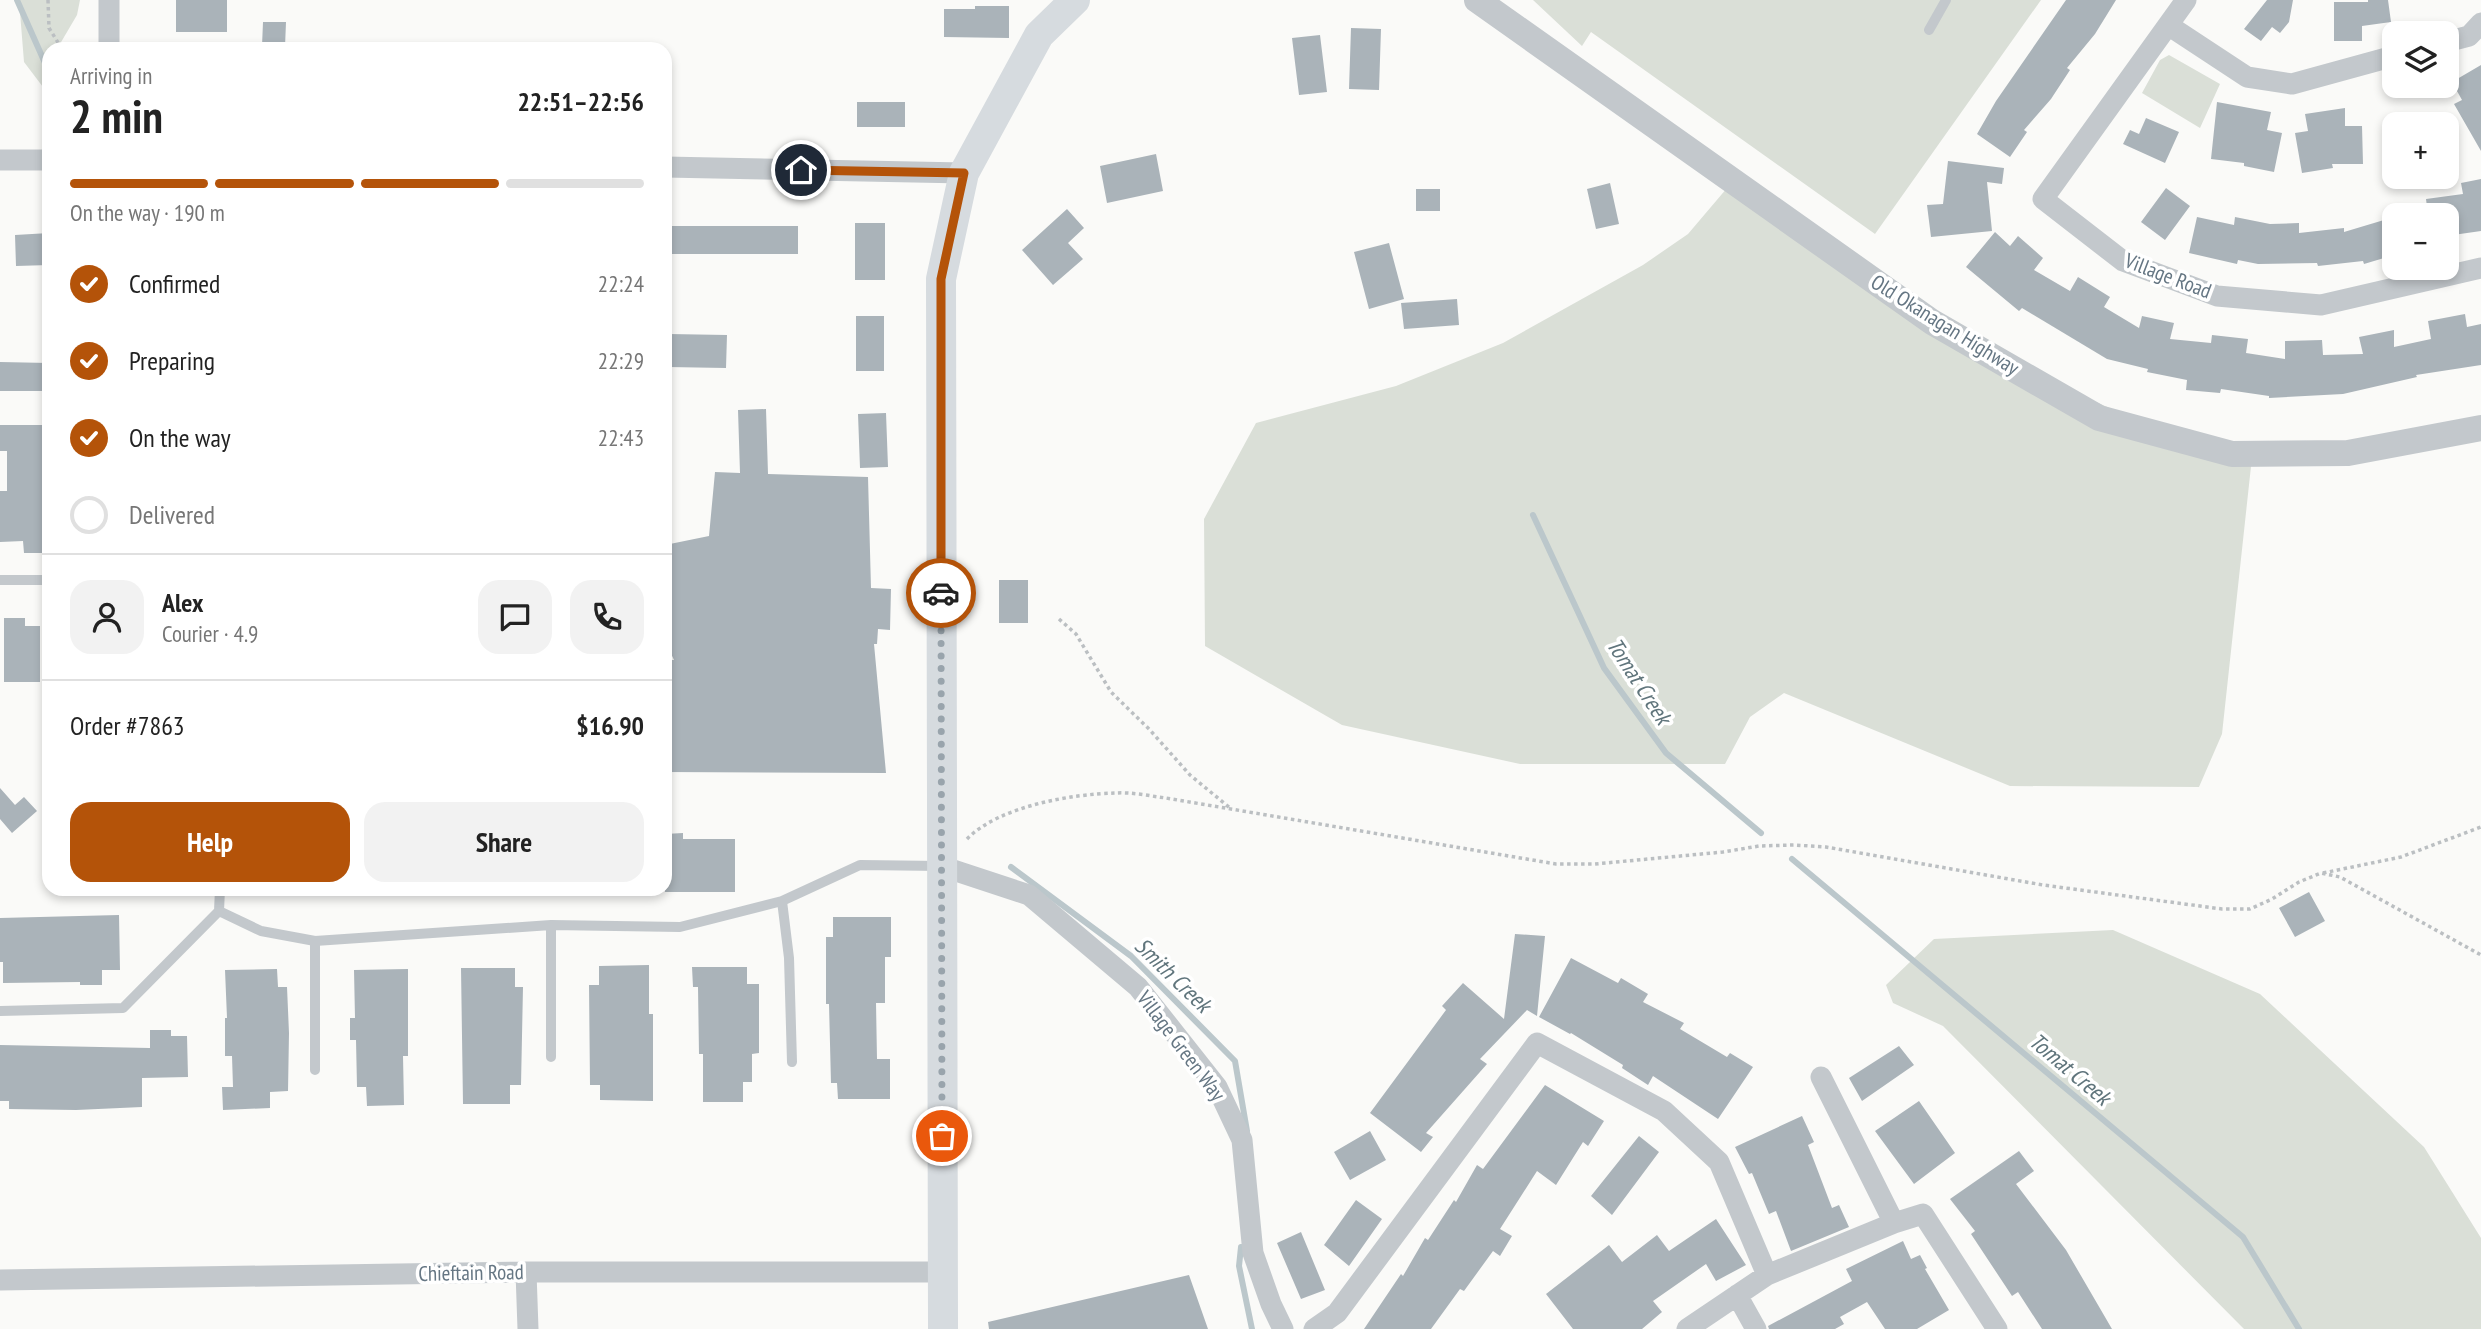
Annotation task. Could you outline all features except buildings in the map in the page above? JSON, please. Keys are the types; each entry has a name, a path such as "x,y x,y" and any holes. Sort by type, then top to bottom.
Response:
{"main road":[{"path":"943,1329 941,279 964,173 1039,35 1075,0"}],"street":[{"path":"109,0 109,42"},
{"name":"Old Okanagan Highway","path":"1477,0 1932,322 2099,418 2232,454 2348,453 2481,428"},
{"path":"2186,0 2168,25 2247,77 2292,84 2382,59"},
{"path":"2459,39 2469,36 2481,23"},
{"name":"Village Road","path":"2168,25 2043,199 2123,261 2217,296 2321,305 2481,268"},
{"path":"0,160 42,160"},
{"path":"672,167 964,173"},
{"name":"Village Green Way","path":"941,866 1029,895 1138,987 1217,1087 1242,1140 1253,1254 1283,1329"},
{"path":"1314,1329 1337,1313 1537,1043 1664,1111 1719,1162 1767,1275"},
{"path":"1821,1077 1894,1223"},
{"path":"1687,1329 1767,1275 1894,1223 1923,1214 1997,1329"},
{"path":"526,1272 528,1329"},
{"name":"Chieftain Road","path":"0,1280 526,1272 942,1272"},
{"path":"1737,1295 1756,1329"}],"lane":[{"path":"1929,30 1946,0"},
{"path":"0,580 42,580"},
{"path":"219,911 261,931 315,941 551,925 680,927 782,901 860,865 941,866"},
{"path":"0,1011 123,1009 219,911 219,896"},
{"path":"782,901 789,958 792,1062"},
{"path":"551,925 551,1057"},
{"path":"315,941 315,1070"}],"path":[{"path":"48,0 49,28 58,42"},
{"path":"1059,619 1076,634 1111,692 1149,729 1189,775 1232,809"},
{"path":"967,839 975,830 1020,809 1081,796 1118,793 1232,809 1556,864 1608,863 1759,846 1826,847 2043,885 2222,908 2250,909 2321,873 2401,857 2481,827"},
{"path":"2321,873 2340,877 2481,955"}],"shaded area":[{"path":"19,0 80,0 77,15 61,42 42,42 42,86 24,62"},
{"path":"1533,0 2041,0 1875,234 1591,32 1582,46"},
{"path":"2169,55 2220,84 2200,128 2142,93 2160,60"},
{"path":"1733,181 2027,372 2174,436 2253,448 2222,734 2199,787 2010,786 1784,693 1750,717 1725,764 1520,764 1342,725 1205,646 1204,519 1256,423 1396,386 1503,343 1643,265 1688,234"},
{"path":"2113,930 2260,994 2424,1147 2481,1238 2481,1329 2244,1329 1943,1026 1893,1003 1886,985 1934,939"}],"waterway":[{"name":"Smith Creek","path":"17,0 42,56"},
{"name":"Tomat Creek","path":"1533,515 1604,668 1666,753 1761,833"},
{"name":"Tomat Creek","path":"1792,859 2243,1237 2299,1329"},
{"name":"Smith Creek","path":"1011,867 1131,956 1235,1061 1247,1131"},
{"name":"Smith Creek","path":"1241,1247 1239,1266 1252,1329"}],"way so far":[{"path":"941,593 942,1136"}],"route":[{"path":"801,170 964,173 941,279 941,593"}]}
